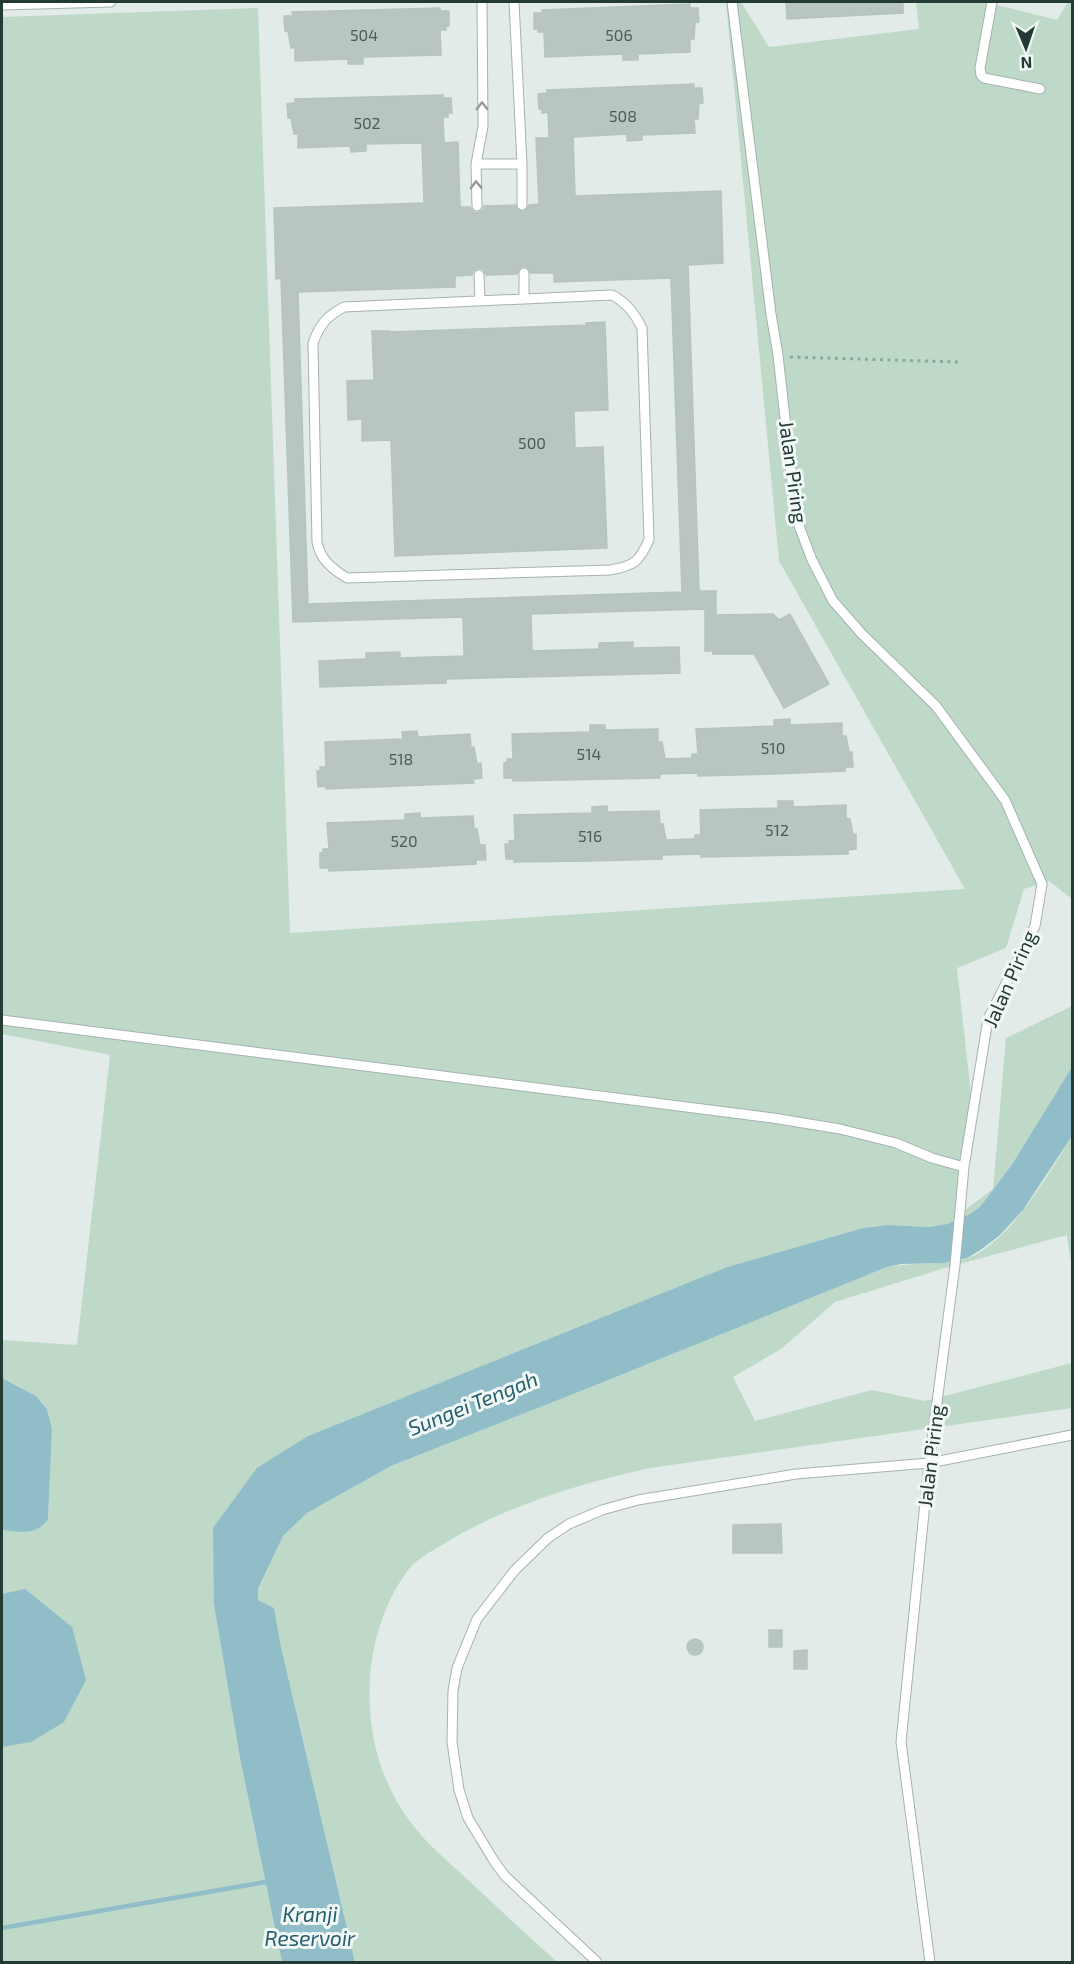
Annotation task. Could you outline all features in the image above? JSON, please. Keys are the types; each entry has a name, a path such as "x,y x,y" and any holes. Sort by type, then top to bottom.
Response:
{"lane":[{"path":"2,5 111,2"},
{"path":"477,206 476,164 483,126 482,2"},
{"path":"514,2 522,205"},
{"name":"Jalan Piring","path":"732,2 778,355 796,518 812,560 833,601 862,634 936,706 1005,800 1042,884 1035,926 988,1019 964,1167 955,1265 929,1463 901,1742 930,1962"},
{"path":"992,2 980,68 981,75 984,78 1040,89"},
{"path":"476,164 522,164"},
{"path":"524,273 524,298"},
{"path":"479,275 480,301"},
{"path":"612,295 633,312 642,328 649,540 642,556 630,566 610,570 347,578 332,569 319,550 317,542 313,343 319,328 331,314 345,307 524,298 612,295"},
{"path":"2,1020 773,1118 840,1129 896,1143 932,1158 964,1167"},
{"path":"597,1962 505,1876 468,1818 459,1790 452,1742 453,1691 457,1668 477,1619 515,1570 548,1538 569,1524 602,1509 638,1500 796,1474 929,1463 1072,1435"}],"path":[{"path":"778,355 795,358 959,362"}],"green space":[{"path":"726,2 741,2 769,47 919,29 916,2 985,2 1057,20 1068,2 1072,2 1072,899 1049,881 1024,889 1006,948 957,968 973,1113 961,1213 993,1189 1006,1038 1072,1006 1072,1067 1013,1163 980,1207 970,1214 947,1224 929,1227 888,1225 863,1228 727,1267 308,1436 214,1605 240,1758 282,1962 2,1962 2,1530 21,1532 32,1530 48,1520 52,1429 47,1409 36,1396 2,1378 2,1340 77,1345 110,1055 2,1034 2,17 258,8 290,933 965,889 779,561"},
{"path":"1072,1136 1072,1271 1067,1235 948,1267 835,1302 781,1349 733,1377 755,1421 872,1390 925,1401 1072,1363 1072,1408 650,1468 624,1474 543,1498 490,1519 432,1551 409,1569 385,1610 376,1638 371,1665 369,1696 372,1731 386,1779 402,1810 424,1838 557,1962 355,1962 274,1609 258,1600 258,1590 283,1536 307,1513 391,1466 887,1267 955,1261 981,1252 1012,1224 1040,1188"}],"water":[{"name":"Kranji Reservoir","path":"1072,1067 1072,1136 1023,1210 1000,1235 967,1258 944,1263 901,1264 887,1267 391,1466 307,1513 283,1536 258,1589 258,1600 274,1608 281,1647 355,1962 282,1962 240,1758 214,1605 213,1528 257,1468 308,1436 727,1267 863,1228 888,1225 929,1227 947,1224 970,1214 980,1207 1013,1163"},
{"path":"2,1378 36,1396 47,1409 52,1429 48,1520 38,1529 27,1532 2,1530"},
{"path":"25,1589 72,1627 86,1680 64,1722 31,1742 2,1747 2,1594"}],"building":[{"path":"786,2 903,2 903,13 787,19"},
{"path":"690,4 690,8 698,8 699,22 695,23 694,39 690,39 690,52 638,54 638,60 623,60 623,54 545,57 544,32 534,29 534,13 543,13 542,10"},
{"path":"440,8 440,11 449,11 449,26 446,26 446,30 440,30 441,55 363,57 363,64 348,64 348,59 295,61 295,47 291,48 288,31 285,31 284,16 293,16 292,12"},
{"path":"694,84 694,88 702,88 703,103 699,103 698,119 694,119 695,133 642,135 642,140 627,141 627,134 573,137 575,196 721,191 723,263 688,265 699,591 716,591 716,615 773,614 779,620 790,614 829,684 784,708 754,654 713,654 713,651 705,651 705,609 531,614 532,651 599,649 599,643 633,642 633,648 679,647 680,673 446,679 446,683 320,687 319,661 366,659 366,653 400,652 400,658 464,656 463,617 293,622 281,278 276,279 274,208 424,203 422,143 366,144 366,151 351,152 350,146 298,148 298,134 294,134 291,118 288,118 287,104 295,103 295,99 443,95 443,98 451,98 452,113 448,113 448,117 443,117 444,143 458,142 460,207 470,207 473,212 478,213 483,210 484,206 515,205 523,212 529,205 539,204 536,138 549,138 548,112 542,113 542,109 539,109 538,94 547,93 547,90","holes":["523,266 531,273 554,273 554,282 671,278 682,592 308,604 298,292 455,287 455,276 472,275 473,271 478,268 483,269 486,275 517,274"]},
{"path":"605,322 608,410 574,411 575,448 603,447 607,548 395,556 391,440 362,441 362,419 348,420 347,381 374,380 372,331 587,325 586,323"},
{"path":"790,719 790,725 842,723 842,736 846,736 849,752 852,752 853,767 845,767 845,771 775,774 698,776 698,773 660,774 660,778 513,781 513,778 504,778 504,763 507,759 513,759 512,734 590,732 590,725 605,725 605,730 658,729 658,742 662,742 665,759 692,758 692,754 698,754 696,729 774,726 774,720"},
{"path":"417,731 418,737 470,734 471,748 474,747 477,764 481,763 482,778 473,779 474,783 326,789 326,786 318,787 317,771 320,771 320,767 326,767 325,742 403,739 402,732"},
{"path":"778,801 793,801 793,807 846,805 846,818 850,819 853,835 856,834 856,849 848,850 848,854 701,857 701,854 662,855 662,859 592,861 514,862 514,859 506,859 505,844 515,840 514,815 592,813 592,807 607,806 607,812 659,811 660,824 663,824 666,840 695,839 695,835 701,835 700,810 778,808"},
{"path":"420,813 420,818 473,816 474,829 477,829 480,845 485,845 486,860 476,860 476,864 407,868 329,871 329,868 320,868 320,853 323,853 323,849 329,849 327,823 405,820 405,814"},
{"path":"781,1524 782,1553 733,1553 733,1525"},
{"path":"769,1630 782,1630 782,1647 769,1647"},
{"path":"695,1639 703,1647 695,1655 687,1647"},
{"path":"807,1650 807,1669 794,1669 794,1651"}],"waterway":[{"path":"2,1928 271,1881"}],"water label":[{"name":"Sungei Tengah","path":"473,1404"}]}
